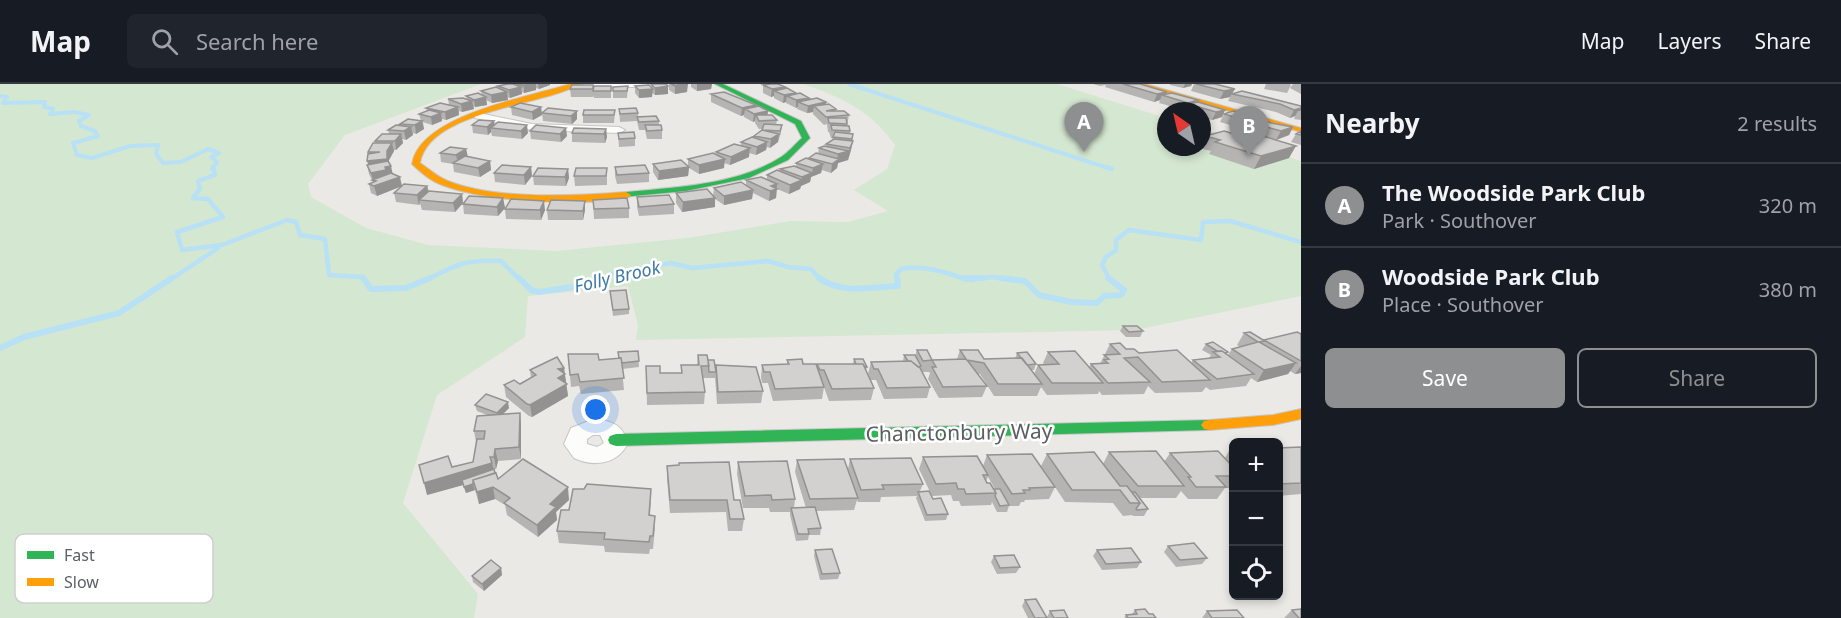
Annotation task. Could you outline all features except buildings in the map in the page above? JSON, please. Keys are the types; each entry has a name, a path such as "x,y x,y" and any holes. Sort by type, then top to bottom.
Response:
{"street":[{"path":"577,84 479,116 444,131 425,143 417,154 416,164 421,171 453,186 493,194 618,197 735,179 768,167 802,147 806,138 798,123 718,84"},
{"path":"588,84 643,84"},
{"path":"1138,84 1301,130"},
{"path":"479,116 532,127 619,130"},
{"name":"Chanctonbury Way","path":"616,440 1192,426 1273,420 1301,414"}],"green space":[{"path":"0,84 481,84 345,135 308,184 311,197 366,228 428,245 556,251 687,238 791,221 848,222 888,211 854,190 887,169 895,145 876,123 855,107 803,84 1057,84 1157,115 1157,156 1211,156 1211,132 1301,161 1301,296 1135,330 636,340 638,325 628,286 528,296 525,337 437,395 403,503 478,594 474,618 0,618"}],"waterway":[{"path":"849,84 1111,169"},
{"name":"Folly Brook","path":"0,96 7,97 3,103 45,102 44,107 53,109 50,114 74,112 89,115 79,121 81,126 95,131 98,136 73,143 77,155 92,158 130,146 158,145 156,154 163,163 181,162 208,149 219,153 211,157 217,162 213,167"},
{"name":"Folly Brook","path":"213,167 215,175 198,181 200,189 193,198 208,199 223,217 177,232 182,250 222,245 287,220 296,222 300,235 325,239 329,275 362,277 364,280"},
{"path":"1107,167 1112,169"},
{"name":"Folly Brook","path":"1110,279 1102,265 1106,257 1116,250 1116,240 1129,230 1201,240 1203,222 1230,221 1301,242"},
{"path":"170,280 218,248"},
{"name":"Folly Brook","path":"427,280 463,264 489,261 501,261 520,280"},
{"name":"Folly Brook","path":"603,280 614,273 671,263 692,268 768,261 788,267 811,269 819,278"},
{"name":"Folly Brook","path":"897,280 896,275 901,269 910,268 943,272 967,280"},
{"name":"Folly Brook","path":"971,280 992,277 1014,280"},
{"path":"0,348 24,337 119,313 172,278"},
{"name":"Folly Brook","path":"363,278 371,289 406,288 430,278"},
{"name":"Folly Brook","path":"519,278 531,290 539,292 598,283 606,278"},
{"name":"Folly Brook","path":"819,278 838,287 857,289 898,286 897,278"},
{"name":"Folly Brook","path":"963,278 983,278"},
{"name":"Folly Brook","path":"1001,278 1025,281 1039,295 1071,302 1097,303 1104,296 1121,295 1124,290 1110,279"}],"traffic: fast":[{"path":"626,195 706,185 745,176 782,160 806,138 798,123 718,84"},
{"path":"616,440 1209,425"}],"traffic: slow":[{"path":"577,84 497,107 457,122 425,143 416,164 443,182 483,192 559,198 626,195"},
{"path":"1138,84 1301,130"},
{"path":"1209,425 1273,420 1301,414"}],"place":[{"name":"The Woodside Park Club","path":"1084,152"},
{"name":"Woodside Park Club","path":"1249,156"}]}
